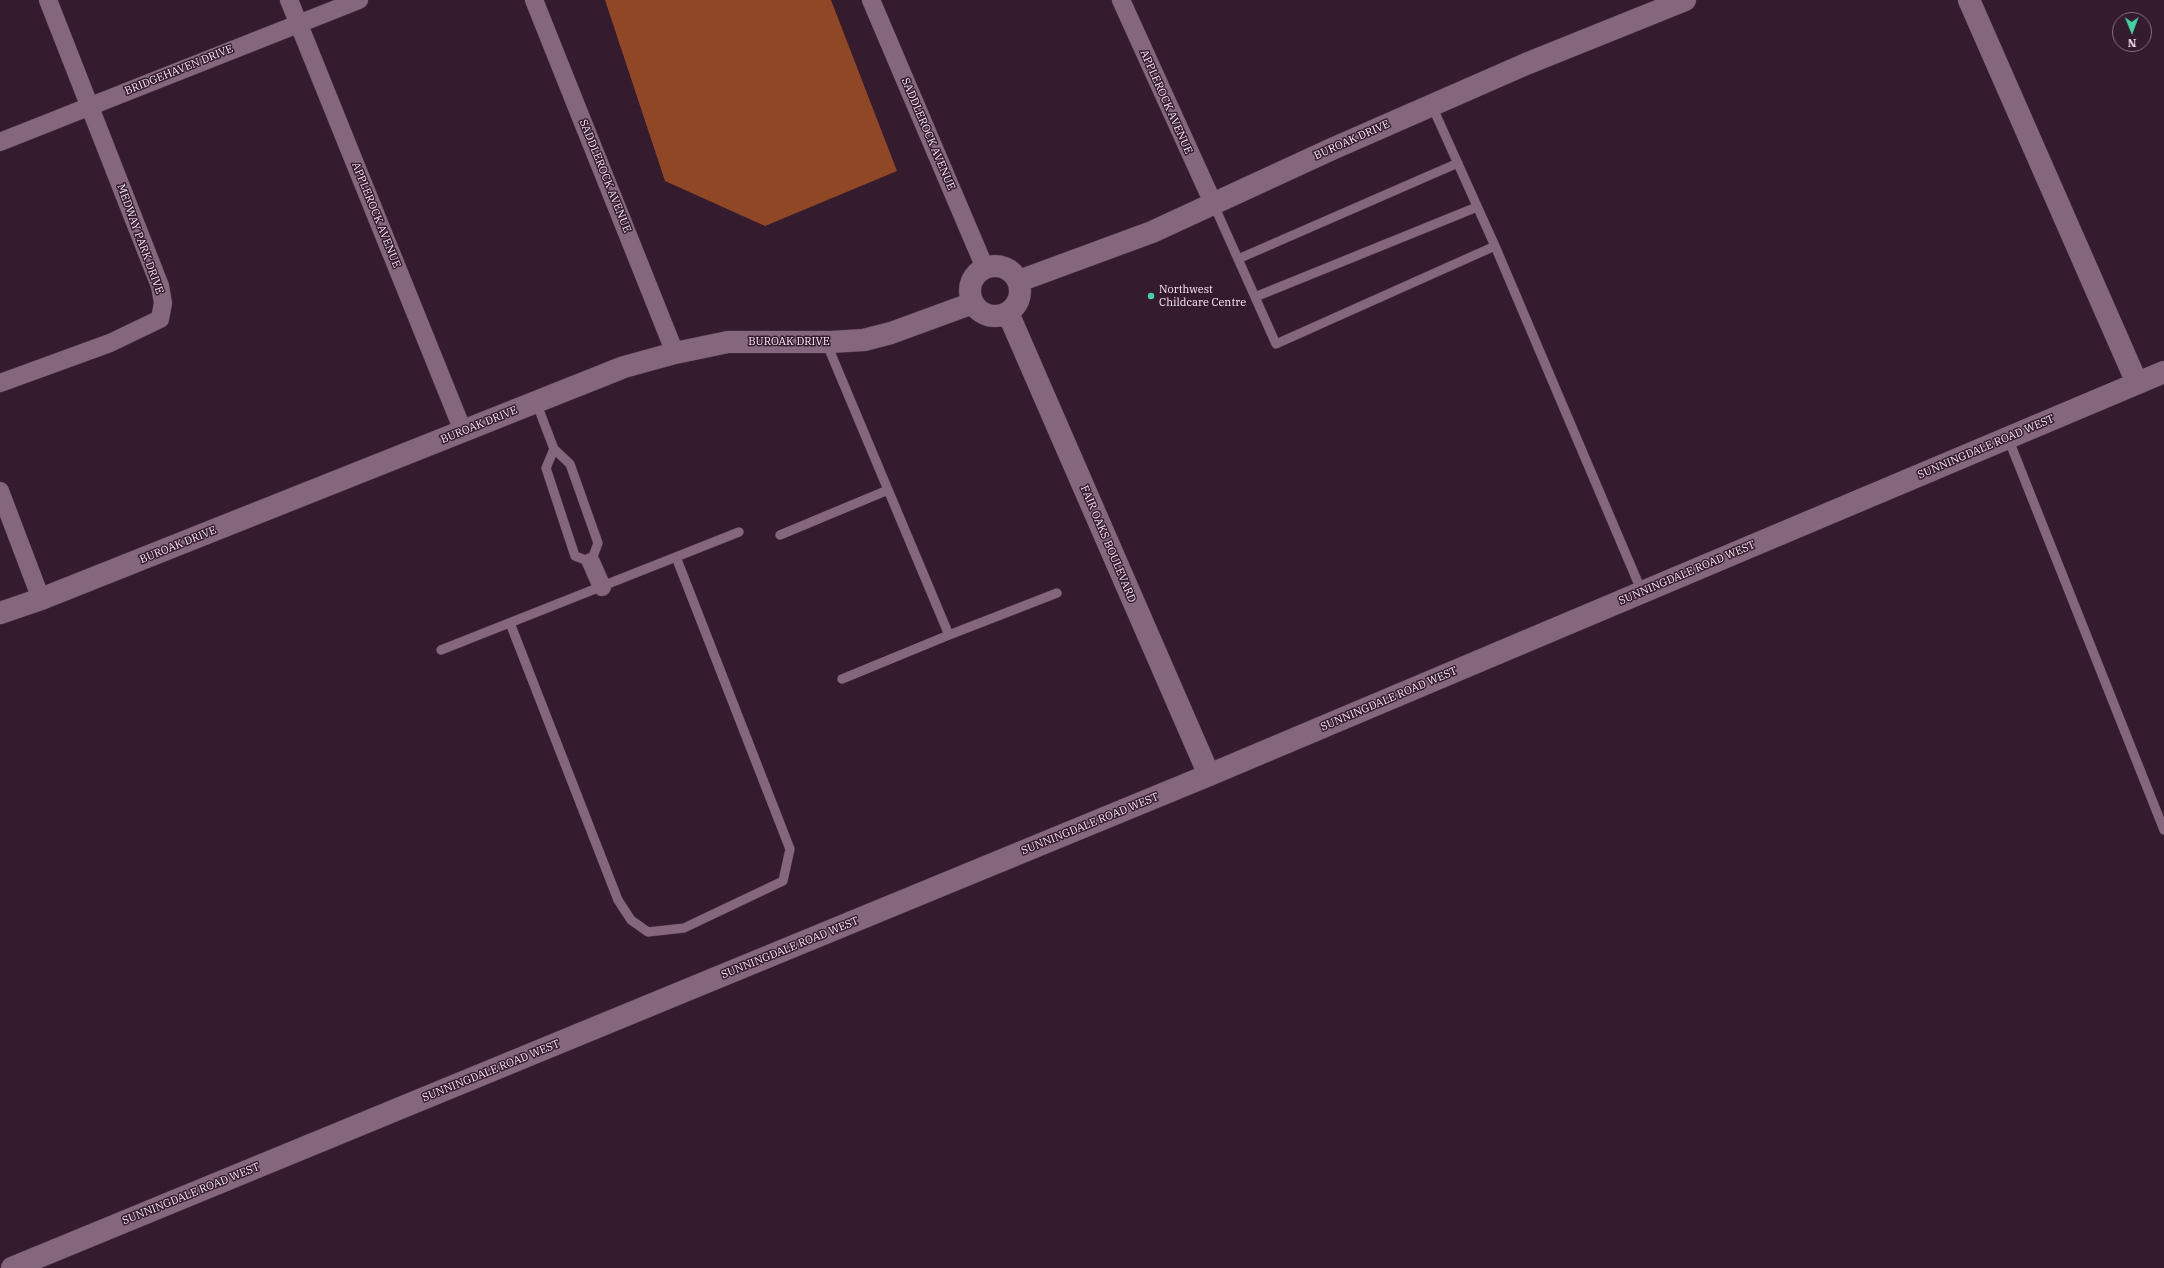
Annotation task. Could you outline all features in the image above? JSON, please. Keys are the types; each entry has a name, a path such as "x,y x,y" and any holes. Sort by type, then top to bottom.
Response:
{"street":[{"name":"MEDWAY PARK DRIVE","path":"0,383 110,343 160,320 163,303 160,286 48,0"},
{"name":"APPLEROCK AVENUE","path":"289,0 463,431"},
{"name":"BRIDGEHAVEN DRIVE","path":"0,142 359,0"},
{"name":"SADDLEROCK AVENUE","path":"534,0 675,353"},
{"name":"SADDLEROCK AVENUE","path":"871,0 985,268"},
{"name":"APPLEROCK AVENUE","path":"1121,0 1213,203"},
{"name":"BUROAK DRIVE","path":"1019,281 1152,232 1213,203 1526,64 1686,0"},
{"path":"1969,0 2137,383"},
{"path":"1000,266 1012,271 1019,281 1021,293 1017,305 1008,313 994,317 985,314 973,303 970,291 972,281 976,274 985,268 1000,266"},
{"name":"BUROAK DRIVE","path":"0,613 41,599 624,367 675,353 728,342 826,342 864,340 891,333 973,303"},
{"name":"FAIR OAKS BOULEVARD","path":"1008,313 1209,775"},
{"name":"SUNNINGDALE ROAD WEST","path":"12,1268 1209,775 2164,372"},
{"path":"0,492 41,599"},
{"path":"591,562 602,587"}],"lane":[{"path":"1432,106 1495,246 1642,592"},
{"path":"1238,259 1458,163"},
{"path":"1213,203 1276,344 1495,246"},
{"path":"1255,297 1478,207"},
{"path":"826,342 949,635"},
{"path":"536,402 554,449 570,464 598,543 591,562 575,556 546,468 554,449"},
{"path":"2008,438 2164,830"},
{"path":"780,535 888,490"},
{"path":"441,650 739,532"},
{"path":"510,623 618,900 631,920 648,932 684,928 783,881 790,849 676,557"},
{"path":"842,679 1057,593"}],"shaded area":[{"path":"605,0 831,0 897,171 765,226 665,181"}],"place":[{"name":"Northwest Childcare Centre","path":"1151,296"}]}
